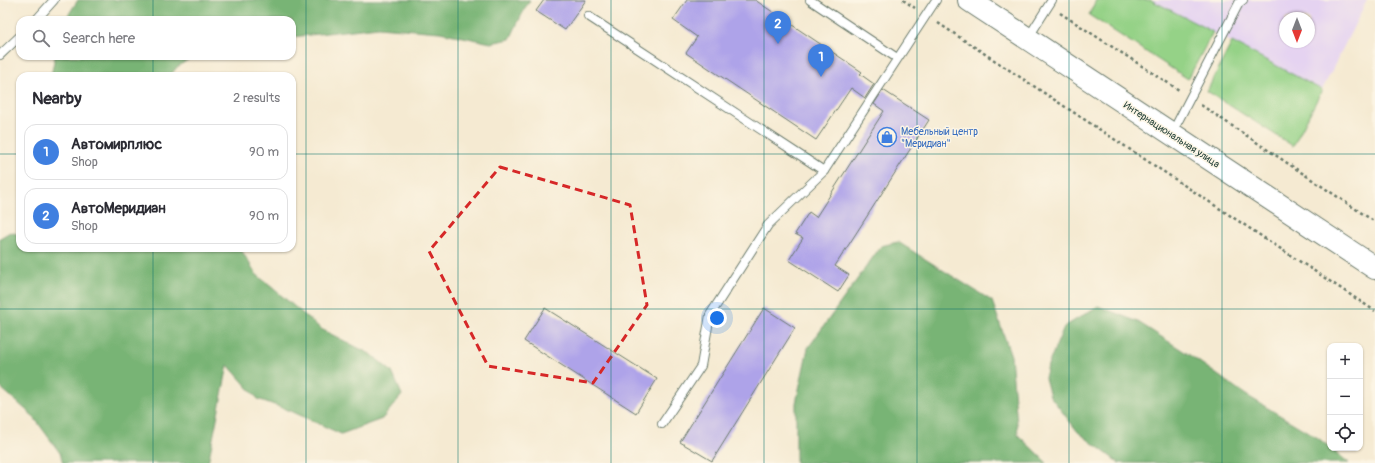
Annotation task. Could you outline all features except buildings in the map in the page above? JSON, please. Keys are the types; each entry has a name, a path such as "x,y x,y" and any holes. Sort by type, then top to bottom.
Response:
{"main road":[{"name":"Интернациональная улица","path":"969,0 1375,268"}],"lane":[{"path":"40,16 54,0"},
{"path":"810,0 897,58"},
{"path":"662,424 701,366 710,315 768,226 824,171 936,0"},
{"path":"1172,134 1239,3 1243,0"},
{"path":"1028,38 1050,3"},
{"path":"588,16 824,171"},
{"path":"0,56 16,40"}],"path":[{"path":"903,0 1375,311"},
{"path":"1050,3 1375,222"}],"highlighted area":[{"path":"500,167 630,205 647,305 593,383 488,366 429,251"}],"shaded area":[{"path":"1151,0 1367,0 1322,90"}],"green space":[{"path":"78,0 530,0 510,39 491,43 440,32 378,27 296,37 296,16 68,16"},
{"path":"1096,0 1151,0 1213,32 1188,79 1089,15"},
{"path":"1232,42 1322,90 1293,146 1207,91"},
{"path":"54,60 188,60 177,67 173,72 52,72"},
{"path":"10,232 16,234 16,252 242,252 256,274 321,329 372,355 392,372 402,395 382,419 341,434 291,411 258,399 228,365 208,463 63,463 60,453 33,416 0,387 0,238"},
{"path":"898,242 992,301 1011,356 1018,435 1047,463 796,463 796,403 808,348 881,246"},
{"path":"1098,306 1138,322 1188,354 1246,395 1318,438 1327,445 1327,451 1334,451 1349,463 1119,463 1078,432 1050,396 1045,378 1048,365 1064,327"}],"place":[{"name":"АвтоМеридиан","path":"778,44"},
{"name":"Автомирплюс","path":"821,77"},
{"name":"Мебельный центр \"Меридиан\"","path":"887,137"}]}
